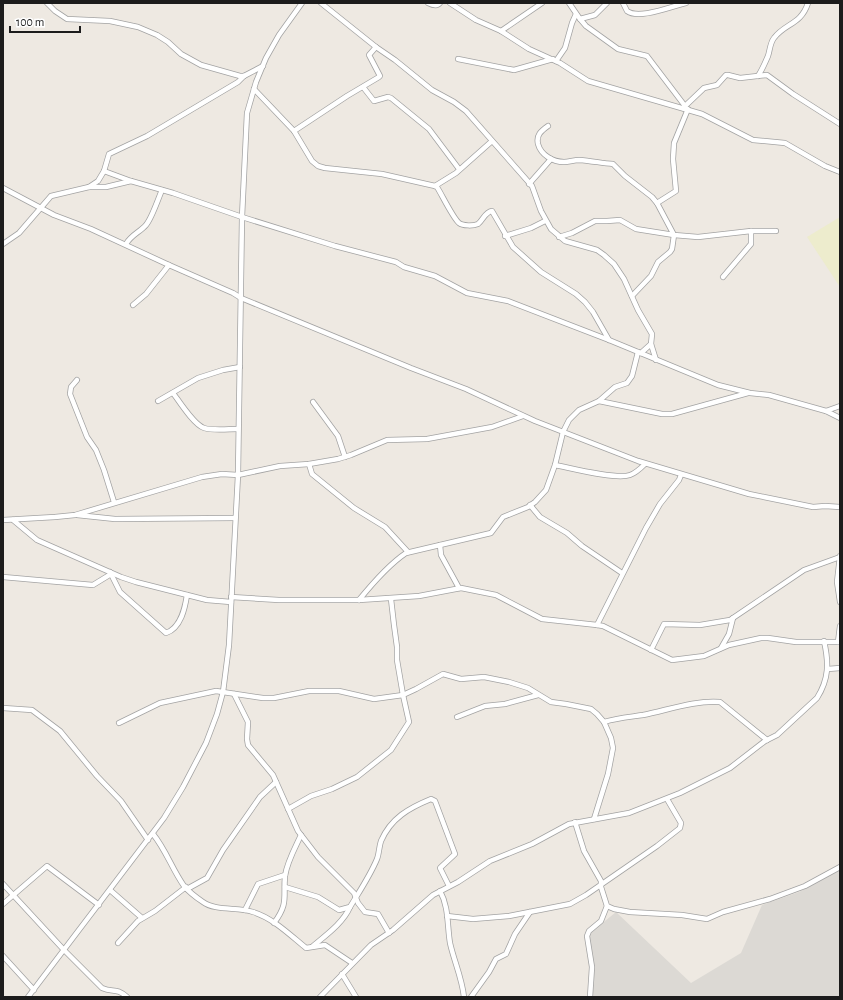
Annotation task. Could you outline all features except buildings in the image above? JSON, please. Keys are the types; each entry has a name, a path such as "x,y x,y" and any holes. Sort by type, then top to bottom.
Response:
{"street":[{"path":"47,3 58,14 67,19 110,21 138,27 157,35 168,42 181,54 201,65 244,76"},
{"path":"28,997 153,834 183,787 206,743 217,714 223,692 229,645 238,475 242,217 247,114 254,89 263,66 279,35 302,3"},
{"path":"321,3 432,90 459,105 530,184 535,192 540,211 559,237 571,243 596,250 614,264 624,279 652,334 651,344 656,360"},
{"path":"428,3 435,6 440,3"},
{"path":"450,3 476,20 501,31 529,49 555,60 588,81 702,114 753,140 785,143 825,166 840,172"},
{"path":"501,31 542,3"},
{"path":"569,3 580,19 595,33 618,49 647,56 685,108"},
{"path":"580,19 595,15 607,3"},
{"path":"623,3 627,11 633,14 649,13 686,3"},
{"path":"758,76 763,67 774,37 798,20 803,14 808,3"},
{"path":"458,60 514,70 555,60 565,48 576,14"},
{"path":"294,131 380,76 369,55 376,47"},
{"path":"89,186 98,181 104,171 109,154 153,132 238,82 244,76 263,66"},
{"path":"657,203 676,191 673,158 674,143 685,108 701,90 717,85 726,75 740,78 770,76 793,94 840,124"},
{"path":"364,87 373,100 376,101 388,97 391,98 429,129 459,170"},
{"path":"254,89 294,131 308,156 318,166 382,174 437,187 460,223 474,225 480,222 489,211 492,211 505,236 513,247 541,272 576,294 585,302 609,340"},
{"path":"548,126 540,132 537,138 538,144 543,153 551,159 563,162 578,160 613,164 625,176 652,197 657,203 674,235 672,249 670,252 658,262 651,276 632,296"},
{"path":"434,186 459,170 492,141"},
{"path":"530,184 551,159"},
{"path":"104,171 335,246 396,262 404,267 435,276 467,293 508,301 609,340 718,385 769,395 826,411 840,418"},
{"path":"3,244 19,233 53,194 89,186 106,187 131,181"},
{"path":"3,188 60,218 126,244 241,298 466,389 523,416 646,464 749,494 813,507 840,507"},
{"path":"126,244 129,239 140,231 149,221 162,190"},
{"path":"559,237 572,233 595,221 620,220 636,229 698,237 750,231 776,231"},
{"path":"505,236 531,228 546,221"},
{"path":"723,277 751,244 750,231"},
{"path":"133,305 146,294 169,265"},
{"path":"359,600 394,562 408,552 491,532 503,517 530,505 542,496 546,490 555,464 563,432 569,420 579,410 599,401 612,389 627,383 630,380 640,353 651,344"},
{"path":"158,401 205,376 223,370 240,367"},
{"path":"77,380 71,387 70,394 87,437 96,450 114,502"},
{"path":"599,401 662,414 672,414 750,392"},
{"path":"173,393 188,414 204,428 238,429"},
{"path":"313,402 338,436 345,457"},
{"path":"826,411 840,406"},
{"path":"75,515 114,502 202,477 222,474 238,475 280,466 309,464 345,457 387,440 427,439 492,427 523,416"},
{"path":"309,464 312,474 354,508 385,526 408,552"},
{"path":"555,464 608,475 622,476 636,472 646,464"},
{"path":"597,624 646,528 681,475"},
{"path":"530,505 540,517 567,533 582,546 622,573"},
{"path":"3,520 75,515 115,519 235,518"},
{"path":"13,520 37,540 110,573 136,582 207,600 391,599 418,596 459,588 496,595 542,619 597,624 672,660 704,656 735,643 761,638 802,642 839,642 840,626"},
{"path":"440,545 441,555 459,588"},
{"path":"651,650 664,624 706,624 727,621 804,570 840,557 836,582 840,602"},
{"path":"3,577 93,585 110,573"},
{"path":"110,573 118,590 166,633 170,632 182,617 187,595"},
{"path":"288,809 311,796 332,789 357,777 391,750 409,722 402,695 397,660 398,647 391,599"},
{"path":"721,648 729,634 733,618"},
{"path":"320,997 371,945 389,933 440,891 490,861 521,849 575,822 629,813 667,799 730,768 767,740 777,735 817,698 821,692 828,669 827,653 824,642"},
{"path":"828,669 840,668"},
{"path":"119,723 168,701 216,691 274,698 309,692 339,691 374,699 402,695 443,674 461,678 484,677 509,682 528,688 551,702 591,709 604,722 611,738 613,748 608,774 594,819"},
{"path":"234,694 248,722 248,745 266,765 276,782 294,823 301,835 318,857 356,896 358,903 365,912 378,914 389,933"},
{"path":"457,717 485,706 505,704 538,695"},
{"path":"604,722 616,718 642,715 693,704 717,701 722,703 767,740"},
{"path":"3,708 32,710 60,731 97,776 121,801 148,840"},
{"path":"118,943 142,918 155,911 186,888 207,878 223,850 260,797 276,782"},
{"path":"312,947 345,916 377,859 381,843 393,821 418,804 431,799 435,800 455,854 440,868 449,886"},
{"path":"448,916 473,919 509,916 570,904 657,846 680,828 681,823 667,799"},
{"path":"575,822 584,851 601,883 608,906 614,909 630,912 682,915 707,919 723,912 770,899 804,886 840,867"},
{"path":"153,834 186,888 208,906 245,910 268,918 306,948 325,945 352,963"},
{"path":"274,923 281,914 284,906 286,887 285,875 301,835"},
{"path":"3,904 47,866 99,905"},
{"path":"245,910 258,884 285,875"},
{"path":"3,884 64,950 102,988 118,990 127,997"},
{"path":"286,887 318,896 339,910 341,921"},
{"path":"110,890 142,918"},
{"path":"440,891 444,898 448,916 450,942 460,976 464,997"},
{"path":"590,997 592,967 586,936 589,931 601,921 608,906"},
{"path":"339,910 350,907"},
{"path":"471,997 489,972 496,959 506,954 517,930 530,912"},
{"path":"3,956 34,990"},
{"path":"342,974 356,997"}],"shaded area":[{"path":"840,869 840,997 591,997 594,970 588,935 616,912 691,983 741,953 762,905 799,892"}],"green space":[{"path":"840,217 840,287 807,237"}]}
